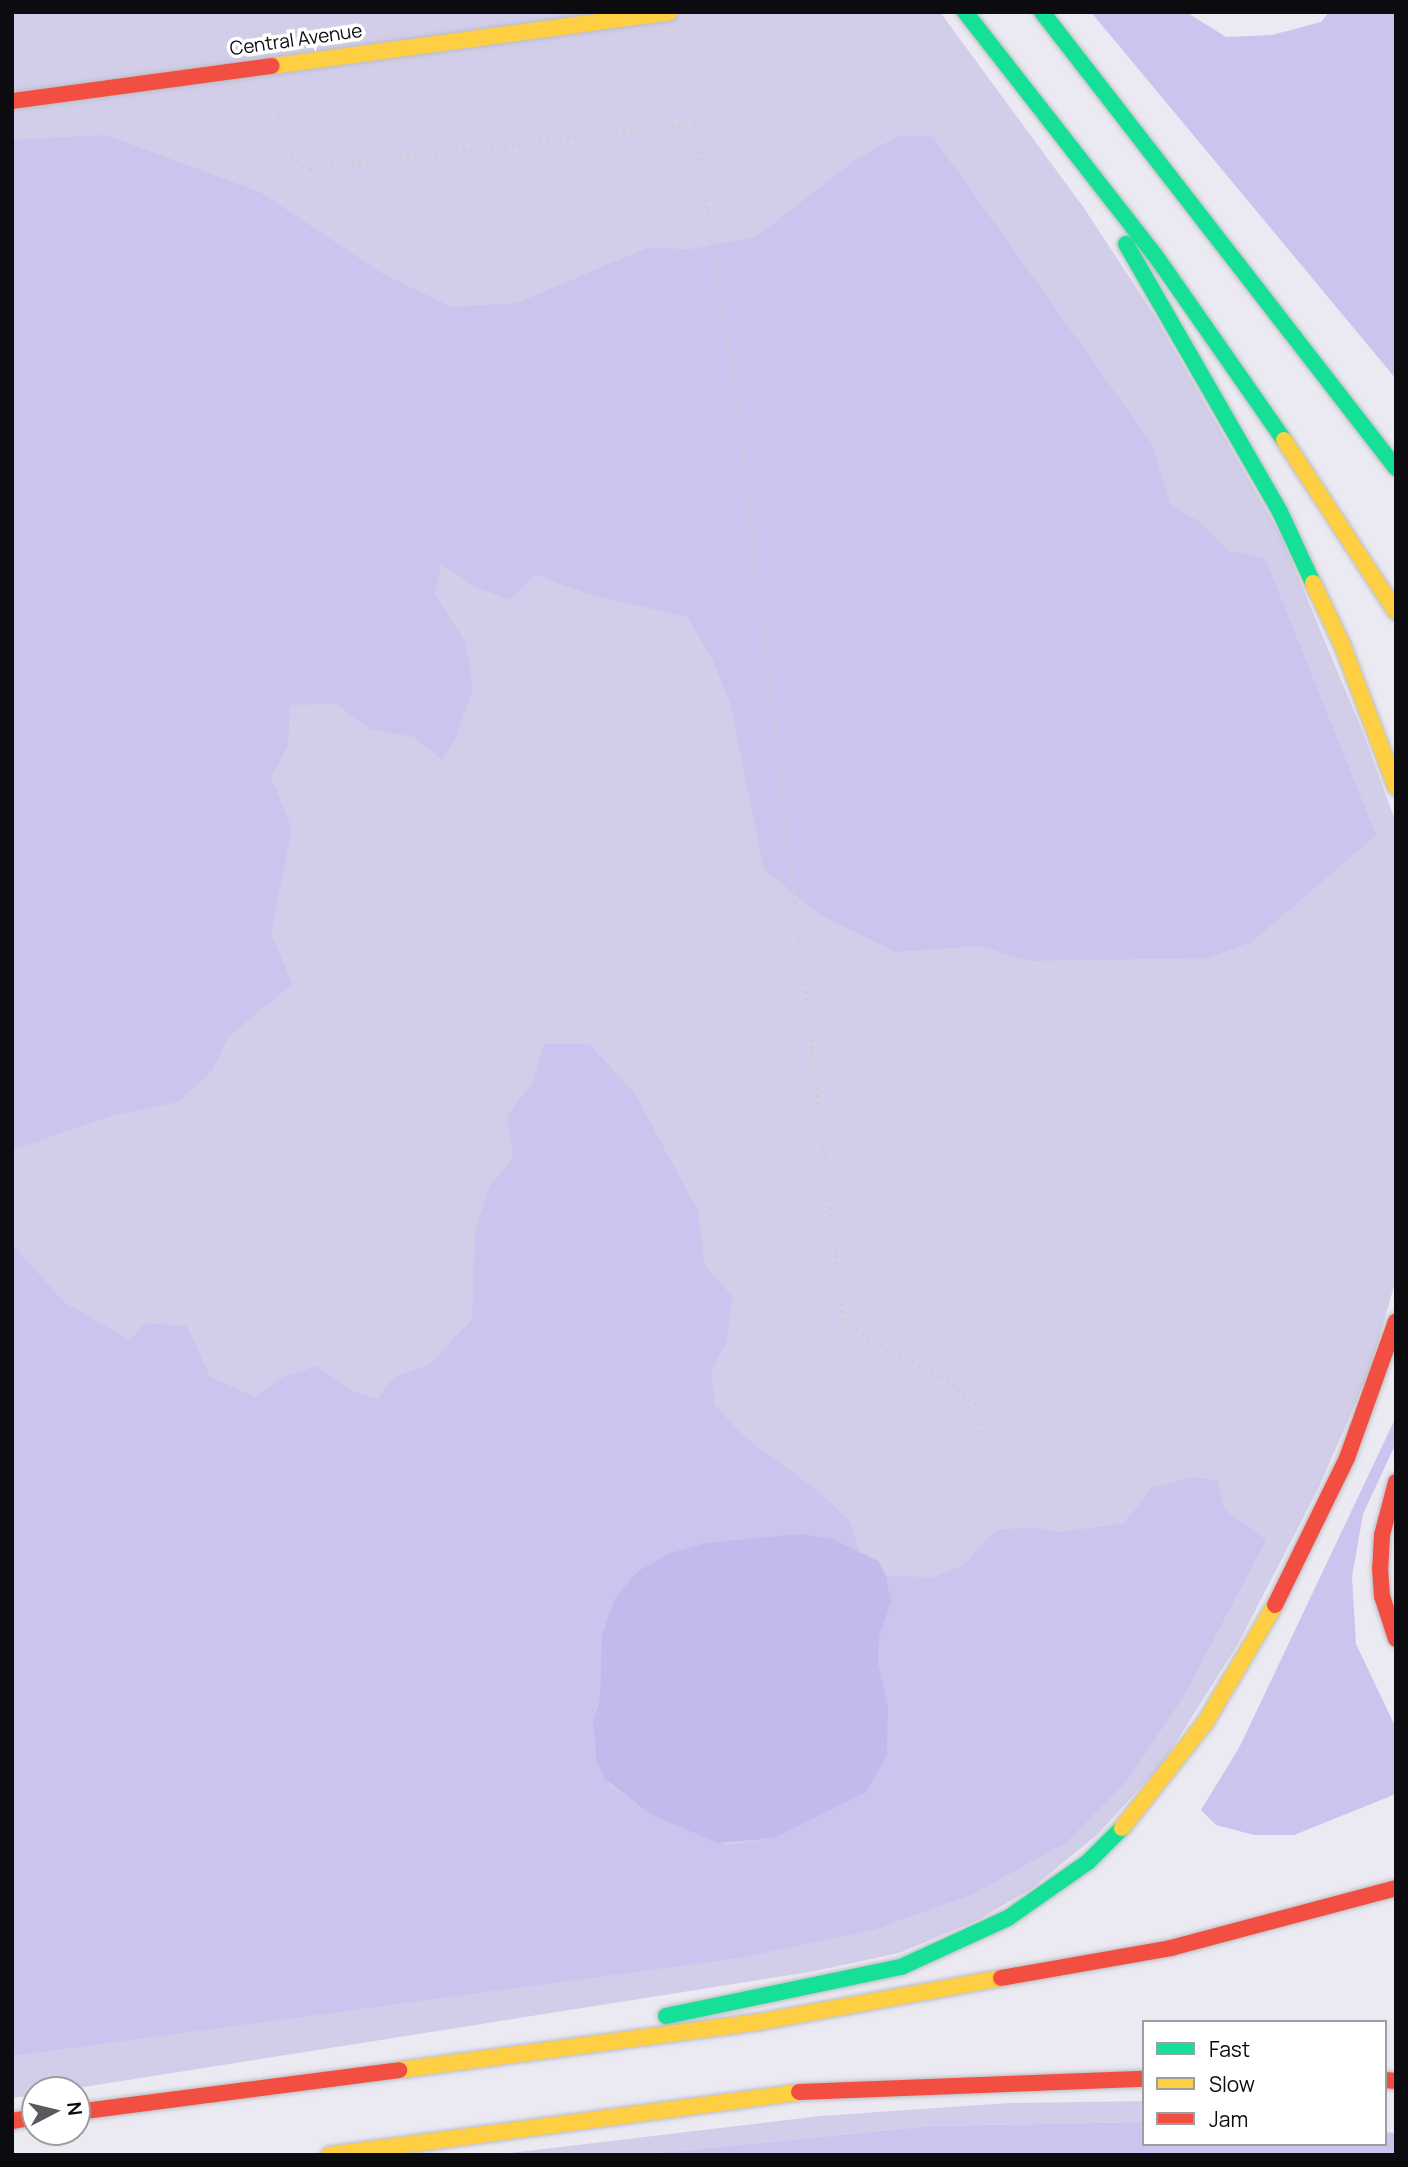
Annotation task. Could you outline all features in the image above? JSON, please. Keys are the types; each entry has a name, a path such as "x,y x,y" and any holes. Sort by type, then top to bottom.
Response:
{"main road":[{"name":"Central Avenue","path":"12,101 669,12"},
{"path":"965,12 1155,256 1258,399 1396,611"},
{"path":"1042,12 1396,468"},
{"path":"1062,139 1280,512 1342,644 1396,787"},
{"path":"442,2062 901,1967 1008,1918 1088,1862 1139,1811 1205,1723 1279,1598 1346,1458 1396,1321"},
{"path":"1396,1482 1382,1535 1380,1568 1382,1596 1396,1639"},
{"path":"91,2110 759,2022 1157,1950 1396,1888"},
{"path":"329,2155 800,2092 1142,2079"}],"path":[{"path":"258,12 285,155 310,169 694,124 741,428 845,1323 886,1351 942,1377 975,1404 1014,1536"}],"shaded area":[{"path":"12,12 940,12 1084,208 1156,318 1281,536 1364,735 1396,823 1396,1279 1370,1370 1319,1487 1238,1644 1162,1764 1097,1835 1031,1889 978,1920 899,1953 810,1972 91,2086 91,2076 21,2076 21,2097 12,2098"},
{"path":"1091,12 1186,12 1226,37 1272,35 1321,22 1329,12 1396,12 1396,379"},
{"path":"106,135 260,192 383,274 452,307 517,303 647,248 691,249 756,237 855,160 900,135 933,137 1152,444 1170,505 1200,522 1228,551 1265,558 1376,835 1252,942 1208,958 1029,961 979,946 896,952 820,915 764,869 730,703 712,659 687,617 588,594 536,575 511,600 476,587 441,564 435,595 466,643 473,689 455,740 442,760 414,737 370,729 336,704 290,705 288,746 271,777 292,829 271,933 292,984 228,1037 212,1071 178,1102 115,1115 12,1150 12,140"},
{"path":"544,1044 589,1044 634,1092 698,1211 705,1266 732,1296 727,1341 711,1372 715,1405 742,1435 817,1490 850,1522 859,1551 835,1540 668,1554 638,1571 615,1598 602,1635 600,1699 595,1709 609,1785 650,1814 728,1845 774,1838 866,1792 887,1755 888,1707 878,1663 879,1638 891,1601 886,1576 933,1577 962,1566 996,1530 1033,1527 1061,1532 1125,1523 1151,1488 1193,1477 1218,1481 1224,1509 1266,1540 1184,1696 1127,1781 1067,1842 973,1894 873,1930 739,1958 12,2056 12,1244 64,1302 130,1340 145,1323 187,1326 210,1377 255,1397 280,1378 316,1366 352,1391 378,1399 394,1377 429,1365 472,1319 475,1232 490,1185 513,1158 507,1116 532,1083"},
{"path":"1396,1417 1396,1443 1363,1514 1352,1577 1356,1644 1396,1728 1396,1794 1294,1835 1254,1835 1216,1825 1201,1810 1240,1746"},
{"path":"803,1534 835,1540 878,1561 886,1576 891,1601 879,1638 878,1663 888,1707 887,1755 866,1792 774,1838 718,1843 650,1814 605,1779 597,1762 593,1722 600,1698 602,1635 615,1598 638,1571 668,1554 706,1543"},
{"path":"1142,2101 1142,2122 930,2126 637,2155 494,2155 820,2116 1009,2103"},
{"path":"1142,2122 1142,2146 1387,2146 1387,2132 1396,2133 1396,2155 637,2155 930,2126"}],"traffic: fast":[{"path":"965,12 1155,255 1284,440"},
{"path":"1042,12 1396,468"},
{"path":"1126,244 1280,512 1313,583"},
{"path":"666,2016 901,1967 1008,1918 1088,1862 1122,1828"}],"traffic: slow":[{"path":"272,66 669,12"},
{"path":"1284,440 1396,612"},
{"path":"1313,583 1342,644 1396,787"},
{"path":"1122,1828 1205,1723 1275,1605"},
{"path":"399,2070 759,2022 1001,1978"},
{"path":"329,2155 799,2092"}],"traffic: jam":[{"path":"12,101 272,66"},
{"path":"1275,1605 1347,1458 1396,1321"},
{"path":"1396,1482 1382,1535 1380,1568 1382,1596 1396,1639"},
{"path":"1001,1978 1171,1948 1396,1888"},
{"path":"91,2110 399,2070"},
{"path":"799,2092 1142,2079"},
{"path":"1387,2080 1396,2081"},
{"path":"12,2121 21,2119"}]}
